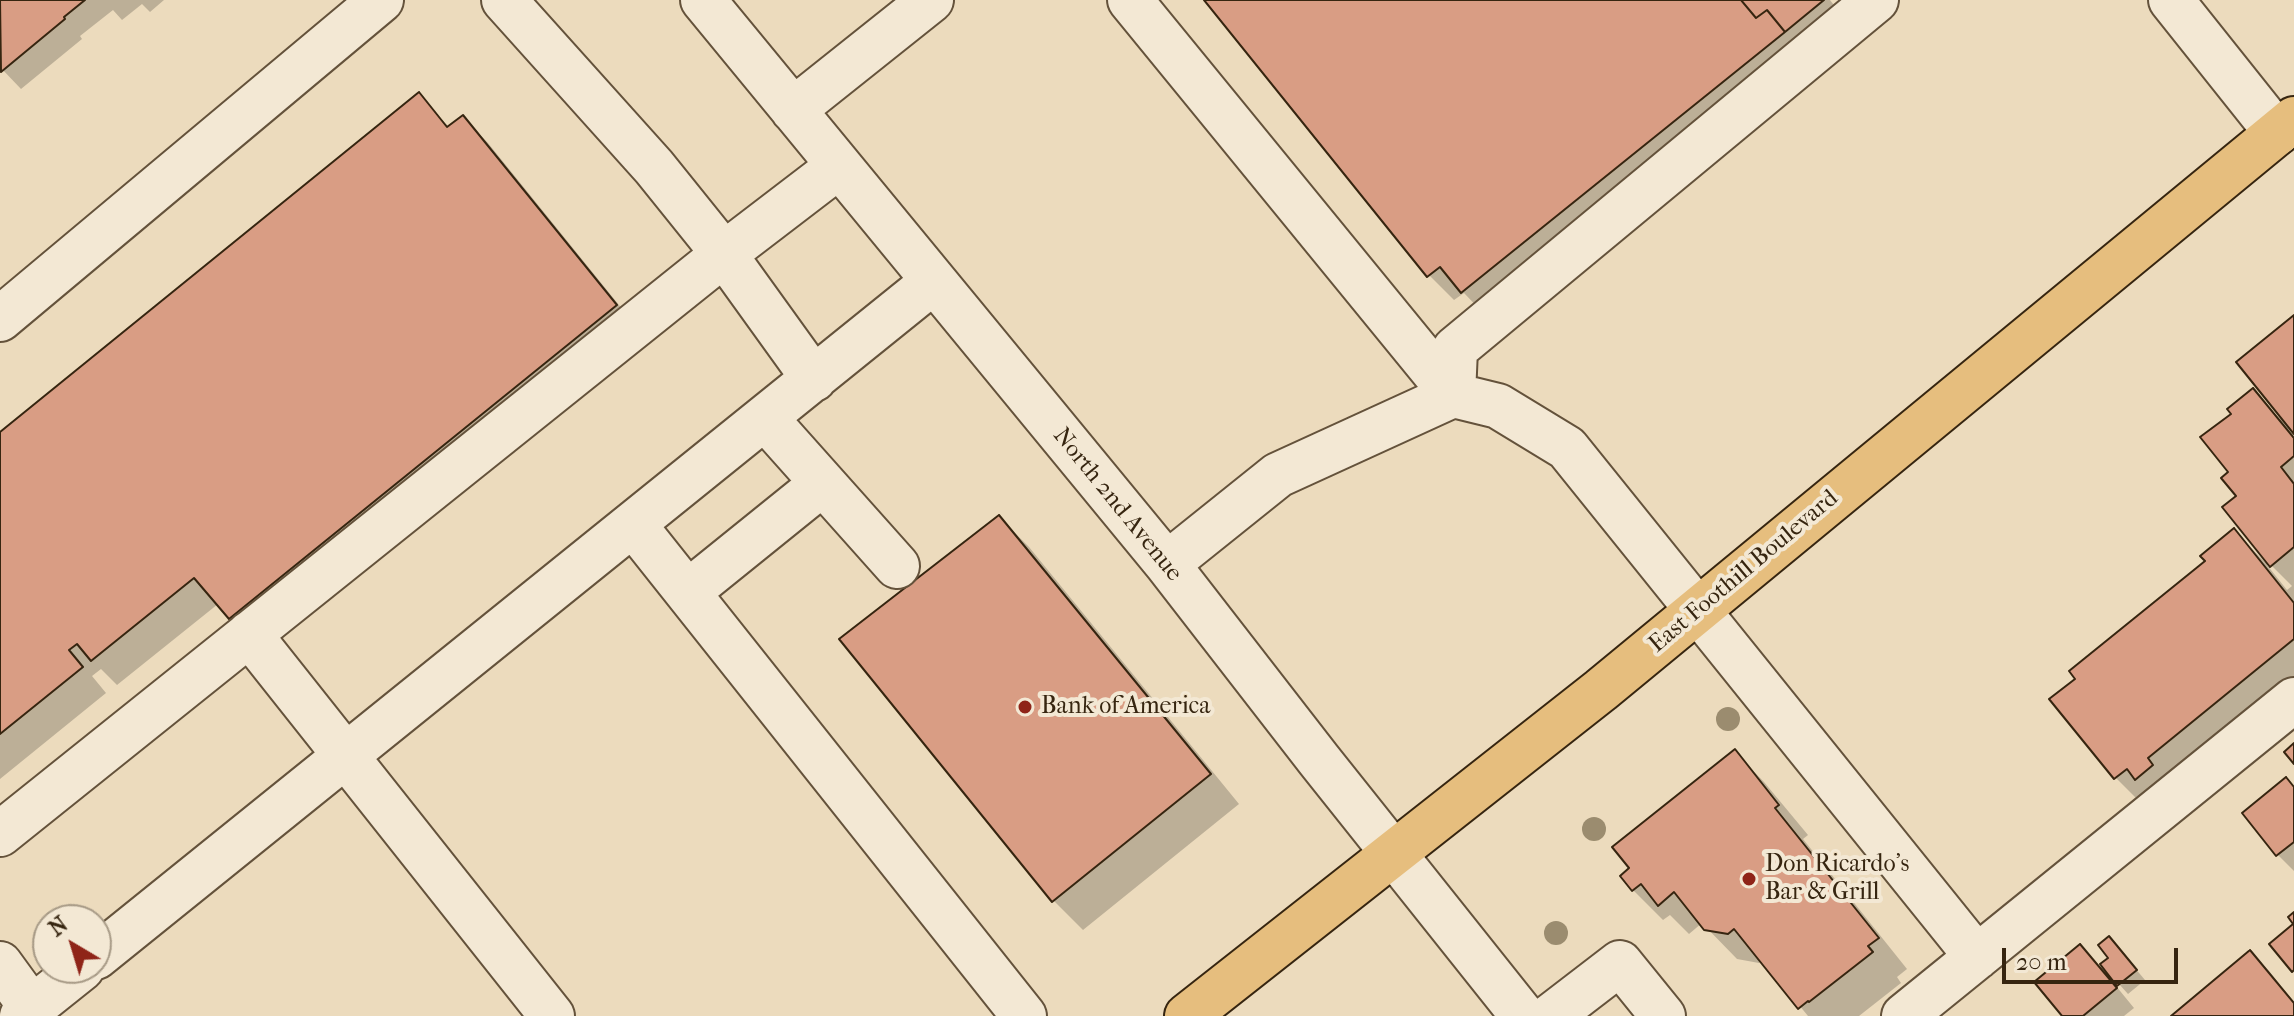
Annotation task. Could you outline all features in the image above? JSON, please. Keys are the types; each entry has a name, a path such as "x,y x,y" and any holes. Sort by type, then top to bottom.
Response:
{"main road":[{"name":"East Foothill Boulevard","path":"1187,1016 1601,690 2285,126"}],"street":[{"path":"0,319 381,0"},
{"path":"504,0 654,167 724,254 814,379"},
{"name":"North 2nd Avenue","path":"703,0 1167,564 1523,1016"},
{"path":"793,110 931,0"},
{"path":"1130,0 1453,395 1498,406 1567,448 1977,957"},
{"path":"1453,395 1455,349 1876,0"},
{"path":"2171,0 2285,126"},
{"path":"0,834 724,254 839,166"},
{"path":"112,944 934,281"},
{"path":"1167,564 1278,475 1453,395"},
{"path":"765,418 897,566"},
{"path":"688,592 823,483"},
{"path":"633,524 1024,1016"},
{"path":"249,634 552,1016"},
{"path":"1904,1016 2294,700"},
{"path":"1551,1016 1620,963 1663,1016"},
{"path":"0,964 27,1012 62,984"}],"building":[{"path":"0,0 85,0 1,72"},
{"path":"1204,0 1741,0 1756,18 1767,10 1785,32 1461,293 1440,267 1427,277"},
{"path":"1741,0 1824,0 1785,32 1767,10 1756,18"},
{"path":"419,92 447,127 463,115 617,305 229,619 194,578 91,661 77,644 69,650 83,667 0,734 0,432"},
{"path":"2294,315 2294,434 2236,362"},
{"path":"2253,388 2294,438 2294,456 2281,467 2294,484 2294,547 2270,567 2222,507 2236,496 2221,478 2228,472 2200,437 2231,414 2227,409"},
{"path":"999,515 1211,774 1052,902 839,639"},
{"path":"2234,528 2294,603 2294,639 2148,758 2153,765 2135,780 2127,769 2114,779 2049,699 2075,679 2069,671 2205,561 2200,556"},
{"path":"2294,743 2294,764 2284,752"},
{"path":"1735,749 1779,805 1775,808 1879,938 1868,946 1873,952 1798,1009 1734,929 1728,934 1704,930 1674,892 1658,906 1641,884 1632,891 1620,876 1629,868 1612,847"},
{"path":"2286,777 2294,787 2294,842 2276,856 2242,813"},
{"path":"2294,912 2292,972 2269,944 2293,924 2288,917"},
{"path":"2109,936 2137,970 2117,986 2100,964 2108,958 2098,945"},
{"path":"2080,944 2117,988 2083,1016 2062,1016 2034,982"},
{"path":"2250,950 2294,1003 2294,1016 2171,1016"}],"place":[{"name":"Bank of America","path":"1025,707"},
{"name":"Don Ricardo's Bar & Grill","path":"1749,879"}]}
